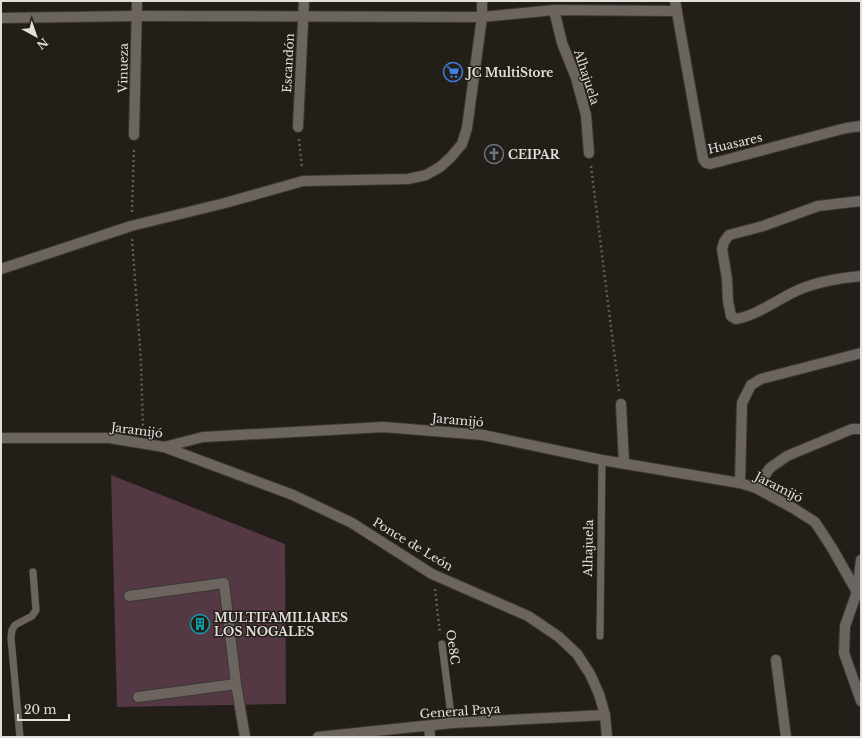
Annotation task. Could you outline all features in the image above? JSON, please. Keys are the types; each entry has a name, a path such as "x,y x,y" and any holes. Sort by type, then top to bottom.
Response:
{"street":[{"name":"Vinueza","path":"134,135 137,1"},
{"name":"Escandón","path":"298,127 304,1"},
{"path":"1,269 131,226 225,203 303,181 408,179 426,175 440,167 462,144 467,128 482,17 482,1"},
{"path":"1,18 137,16 482,17 554,10 676,6"},
{"name":"Huasares","path":"676,6 703,158 706,163 710,164 846,128 861,126"},
{"name":"Alhajuela","path":"554,10 562,43 576,78 586,115 589,153"},
{"path":"861,200 818,206 763,226 729,235 724,242 722,249 728,301 731,316 736,319 742,318 794,292 830,280 861,276"},
{"path":"740,483 742,403 751,385 761,379 861,353"},
{"path":"621,404 624,463"},
{"name":"Jaramijó","path":"1,438 110,438 164,447 203,437 384,427 483,435 602,460 740,483 756,488 815,522 859,593"},
{"path":"756,488 770,468 787,456 852,429 861,429"},
{"name":"Ponce de León","path":"164,447 293,495 352,522 432,574 528,616 559,637 577,654 590,674 599,694 604,715"},
{"path":"861,560 859,593 845,626 844,653 861,701"},
{"path":"129,596 224,583 236,684 245,737"},
{"path":"776,660 786,737"},
{"path":"138,696 236,684"},
{"path":"604,715 607,737"},
{"name":"General Paya","path":"318,737 452,723 604,715"},
{"path":"430,726 430,737"}],"lane":[{"name":"Alhajuela","path":"600,636 602,460"},
{"path":"20,737 11,638 12,630 15,624 32,616 36,610 33,572"},
{"name":"Oe8C","path":"442,644 452,723"}],"path":[{"path":"298,127 303,181"},
{"path":"134,135 131,226 141,360 143,444"},
{"path":"589,153 621,404"},
{"name":"Oe8C","path":"432,574 442,644"}],"building":[{"name":"MULTIFAMILIARES LOS NOGALES","path":"111,475 285,544 286,704 117,707"}],"place":[{"name":"JC MultiStore","path":"453,72"},
{"name":"CEIPAR","path":"494,154"},
{"name":"MULTIFAMILIARES LOS NOGALES","path":"200,624"}]}
